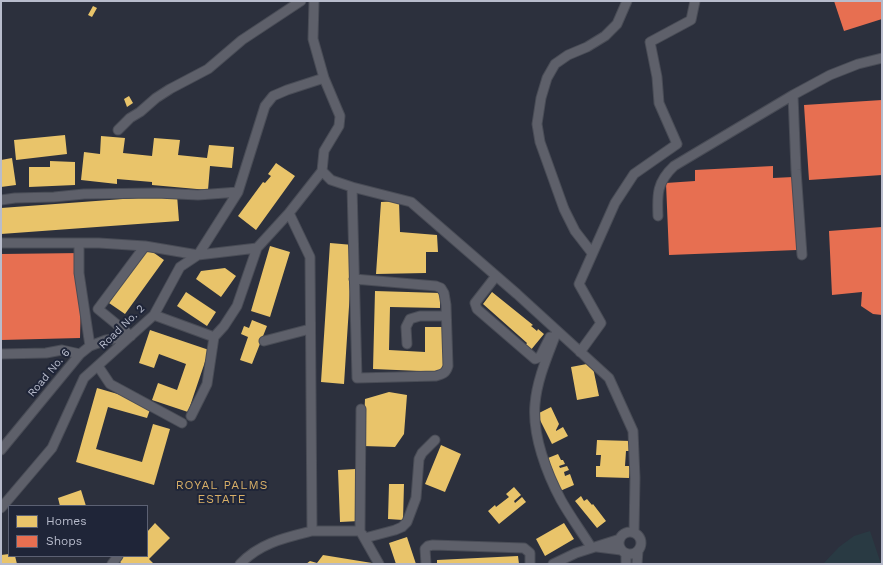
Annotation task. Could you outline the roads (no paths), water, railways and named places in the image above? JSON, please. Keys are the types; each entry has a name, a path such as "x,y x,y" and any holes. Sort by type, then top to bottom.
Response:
{"street":[{"path":"118,130 130,118 156,98 208,69 242,40 301,1"},
{"path":"191,416 207,384 214,337 224,326 237,306 257,248 289,213 322,171 324,151 339,126 340,116 324,78 313,40 314,1"},
{"path":"592,253 575,231 564,209 540,142 537,124 541,98 547,78 555,64 568,55 587,47 605,36 617,24 627,1"},
{"path":"580,352 602,323 579,284 592,253 616,203 634,174 677,144 659,103 657,77 650,42 691,20 695,1"},
{"path":"658,216 660,184 665,174 674,166 793,95 830,75 858,64 882,58"},
{"name":"Road No. 2","path":"1,508 52,448 84,378 154,315 180,267 198,255 238,192 265,106 273,96 324,78"},
{"path":"793,95 802,256"},
{"path":"322,171 331,180 352,188 411,202 609,378 633,431 635,478 634,533"},
{"path":"352,188 354,279 357,378 429,376 443,374 447,371 446,316 444,293 441,288 436,286 354,279"},
{"path":"1,200 15,198 54,198 84,194 157,193 198,195 238,192"},
{"path":"289,213 310,257 312,531"},
{"path":"1,243 79,243 145,246 198,255 257,248"},
{"path":"79,243 80,273 90,346"},
{"path":"131,336 98,309 145,246"},
{"path":"496,276 475,303 477,309 535,359 540,357 556,330"},
{"path":"154,315 214,337"},
{"path":"407,344 406,327 410,320 420,316 446,316"},
{"path":"264,342 310,329"},
{"path":"556,330 540,376 535,403 534,423 547,470 558,494 593,547 630,554 638,551"},
{"name":"Road No. 6","path":"1,450 80,354 90,346 106,340 131,336"},
{"path":"1,354 46,353 62,350 80,354"},
{"path":"98,366 110,384 182,422"},
{"path":"361,409 362,534 379,564"},
{"path":"240,564 248,555 266,544 282,538 312,531 362,534 396,530 402,527 407,522 416,498 419,459 422,453 435,440"},
{"path":"553,564 576,552 620,539 626,533 634,533 640,539 637,564"},
{"path":"620,539 619,546 624,552 626,564"},
{"path":"426,564 425,549 428,546 433,545 524,548 530,553 530,564"}],"district":[{"name":"ROYAL PALMS ESTATE","path":"222,492"}]}
